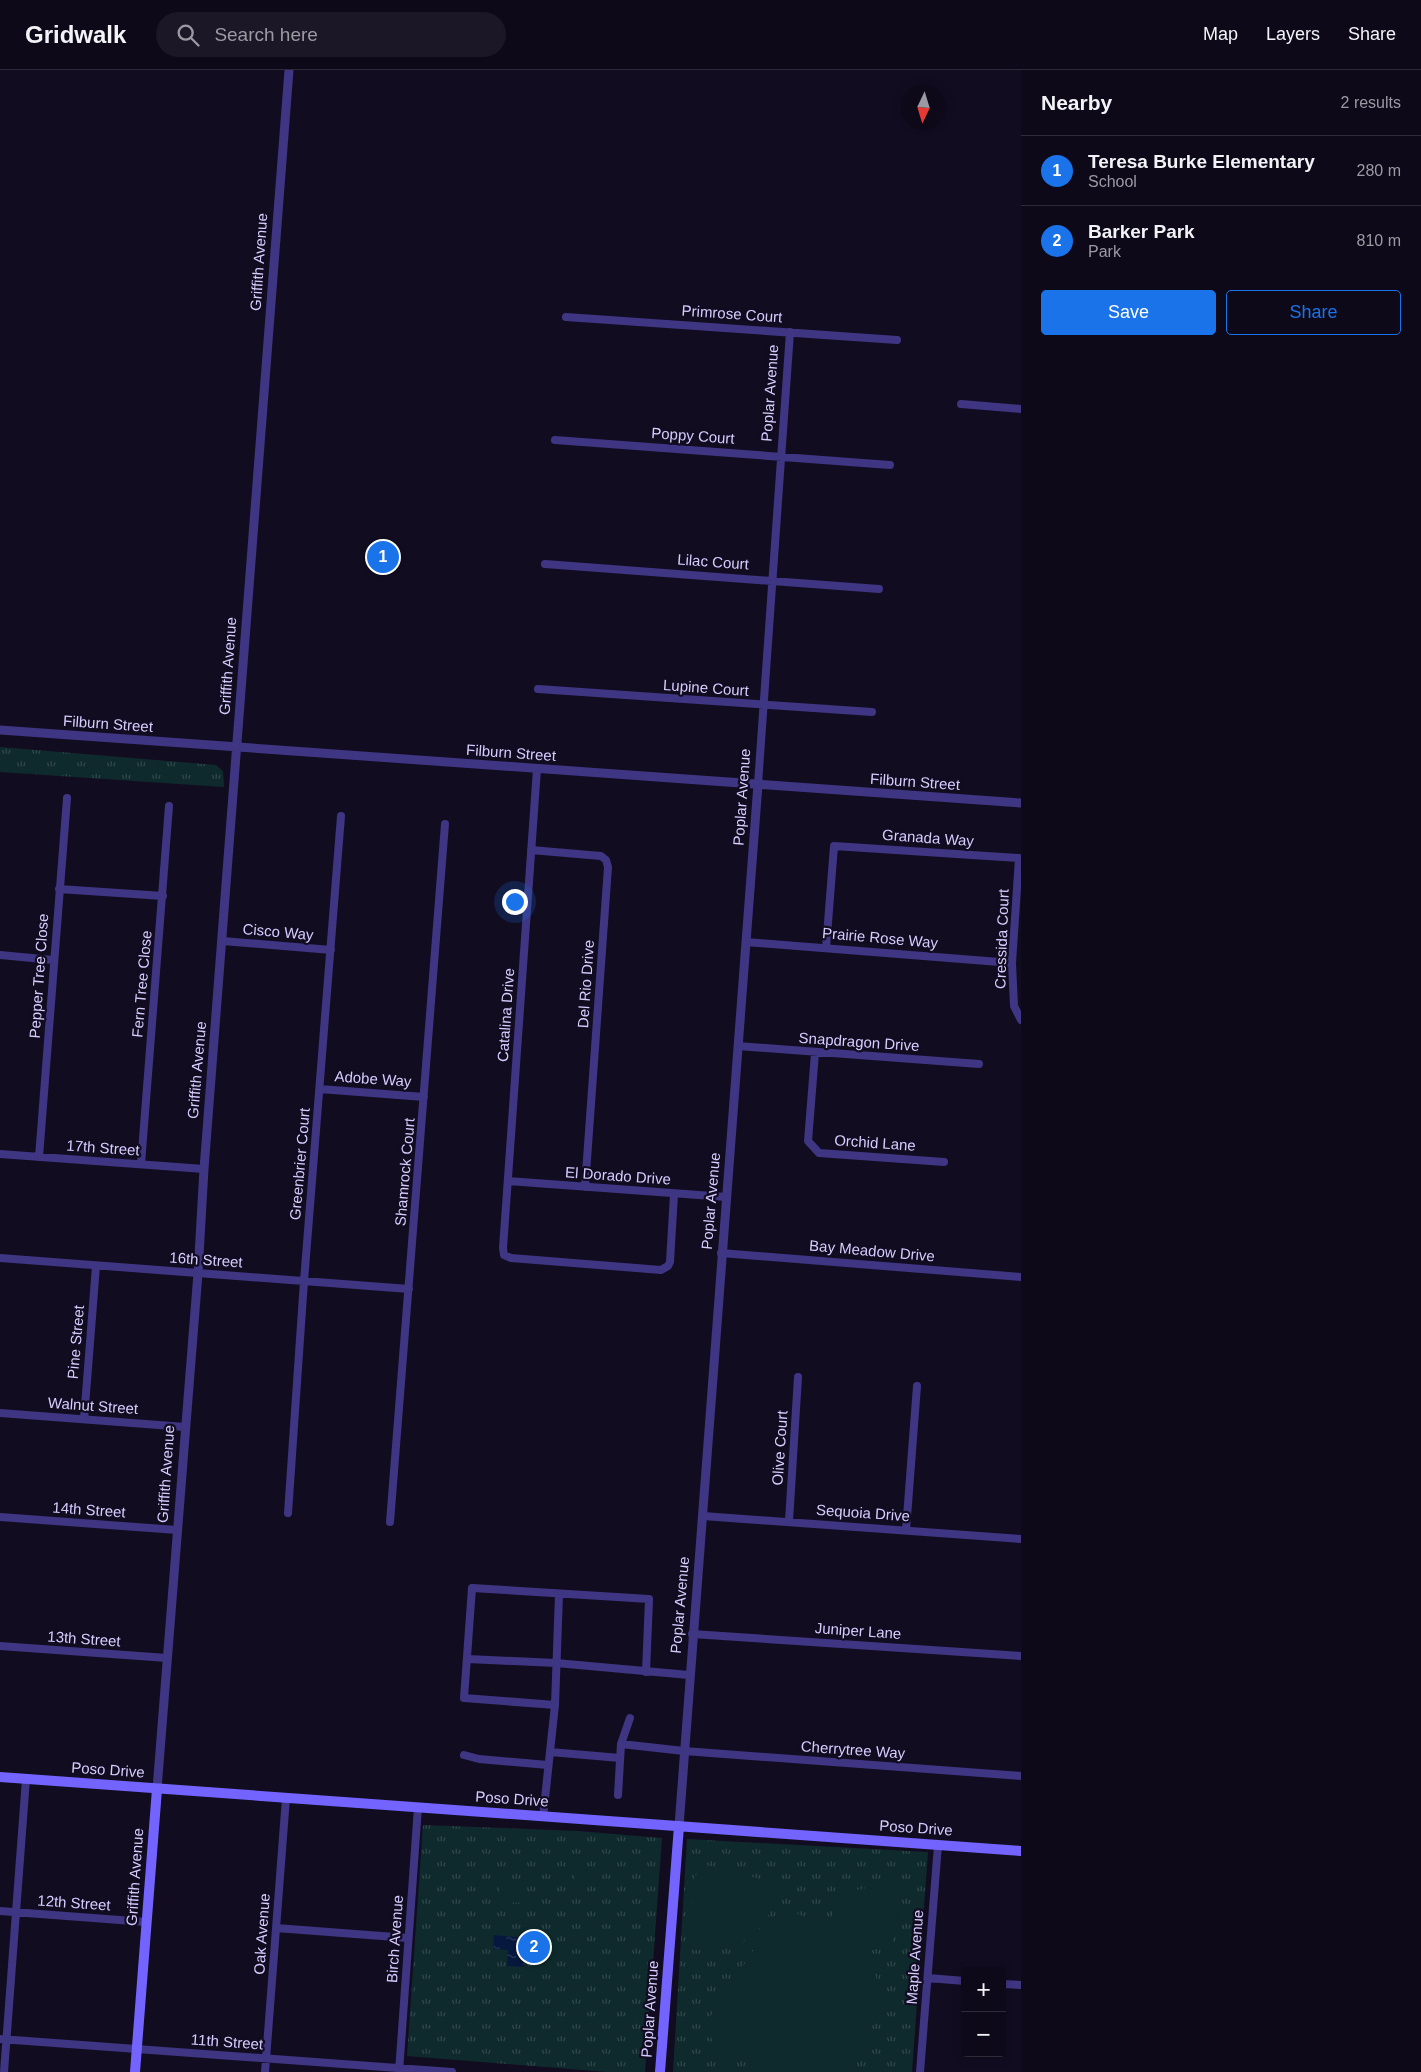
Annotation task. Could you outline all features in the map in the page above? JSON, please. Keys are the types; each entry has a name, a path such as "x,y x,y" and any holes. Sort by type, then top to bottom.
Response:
{"main road":[{"name":"Poso Drive","path":"0,1777 1021,1850"},
{"name":"Griffith Avenue","path":"135,2072 156,1788"},
{"name":"Poplar Avenue","path":"660,2072 679,1826"}],"street":[{"name":"Griffith Avenue","path":"156,1788 198,1273 204,1169 289,70"},
{"name":"Primrose Court","path":"566,317 897,340"},
{"name":"Poplar Avenue","path":"679,1826 692,1634 703,1516 721,1253 758,784 790,332"},
{"path":"961,404 1021,409"},
{"name":"Poppy Court","path":"555,440 890,465"},
{"name":"Lilac Court","path":"546,564 879,589"},
{"name":"Lupine Court","path":"538,689 763,706 872,712"},
{"name":"Filburn Street","path":"0,730 1021,803"},
{"name":"Catalina Drive","path":"537,769 504,1255 511,1258 661,1270 668,1266 670,1262 674,1194"},
{"name":"Pepper Tree Close","path":"39,1157 66,798"},
{"name":"Fern Tree Close","path":"141,1164 169,806"},
{"name":"Greenbrier Court","path":"288,1513 304,1281 341,816"},
{"name":"Shamrock Court","path":"390,1522 445,824"},
{"name":"Granada Way","path":"826,948 834,846 1019,858"},
{"name":"Del Rio Drive","path":"532,850 601,856 606,860 608,867 585,1187"},
{"name":"Cressida Court","path":"1019,858 1012,963 1014,1006 1021,1020"},
{"path":"59,888 163,896"},
{"name":"Cisco Way","path":"223,941 330,950"},
{"name":"Prairie Rose Way","path":"746,942 1012,963"},
{"path":"0,955 53,960"},
{"name":"Snapdragon Drive","path":"738,1046 979,1064"},
{"name":"Orchid Lane","path":"815,1053 808,1141 813,1148 819,1153 944,1162"},
{"name":"Adobe Way","path":"320,1089 424,1097"},
{"name":"17th Street","path":"0,1154 204,1169"},
{"name":"El Dorado Drive","path":"508,1181 726,1197"},
{"name":"Bay Meadow Drive","path":"721,1253 1021,1277"},
{"name":"16th Street","path":"0,1258 409,1289"},
{"name":"Pine Street","path":"84,1419 96,1266"},
{"name":"Olive Court","path":"789,1521 798,1377"},
{"path":"906,1530 917,1386"},
{"name":"Walnut Street","path":"0,1413 184,1427"},
{"name":"Sequoia Drive","path":"703,1516 1021,1539"},
{"name":"14th Street","path":"0,1517 177,1530"},
{"path":"555,1704 464,1698 472,1588 649,1599 646,1672"},
{"path":"543,1817 555,1704 559,1594"},
{"name":"Juniper Lane","path":"692,1634 1021,1656"},
{"name":"13th Street","path":"0,1646 167,1658"},
{"path":"468,1659 556,1663 689,1675"},
{"path":"618,1795 621,1744 630,1718"},
{"name":"Cherrytree Way","path":"621,1744 684,1751 1021,1776"},
{"path":"550,1752 620,1758"},
{"path":"464,1755 479,1759 548,1765"},
{"path":"4,2072 3,2039 16,1913 26,1779"},
{"name":"Oak Avenue","path":"265,2072 286,1798"},
{"name":"Birch Avenue","path":"400,2070 418,1807"},
{"name":"Maple Avenue","path":"920,2072 938,1845"},
{"name":"12th Street","path":"0,1912 146,1922"},
{"path":"276,1928 408,1938"},
{"path":"928,1978 961,1981"},
{"path":"1006,1984 1021,1985"},
{"name":"11th Street","path":"3,2039 266,2058 400,2070 452,2072"}],"green space":[{"path":"0,747 216,765 223,771 224,787 0,772"},
{"path":"423,1825 578,1831 662,1838 645,2072 607,2072 407,2056"},
{"path":"687,1839 928,1852 912,2072 673,2072"},
{"path":"581,1865 587,1867 589,1873 587,1879 581,1881 575,1879 573,1873 575,1867"},
{"path":"706,1865 780,1884 768,1915 760,1928 749,1937 737,1944 722,1949 689,1949 694,1877"},
{"path":"499,1883 527,1883 527,1903 499,1902"},
{"path":"891,1883 899,1888 901,1892 890,1951 864,1947 885,2000 850,2072 791,2072 717,2054 706,2023 782,1906 846,1938 832,1920 832,1895"}],"water":[{"path":"494,1935 526,1938 524,1967 507,1966 508,1950 493,1949"}],"place":[{"name":"Teresa Burke Elementary","path":"383,557"},
{"name":"Barker Park","path":"534,1947"}]}
